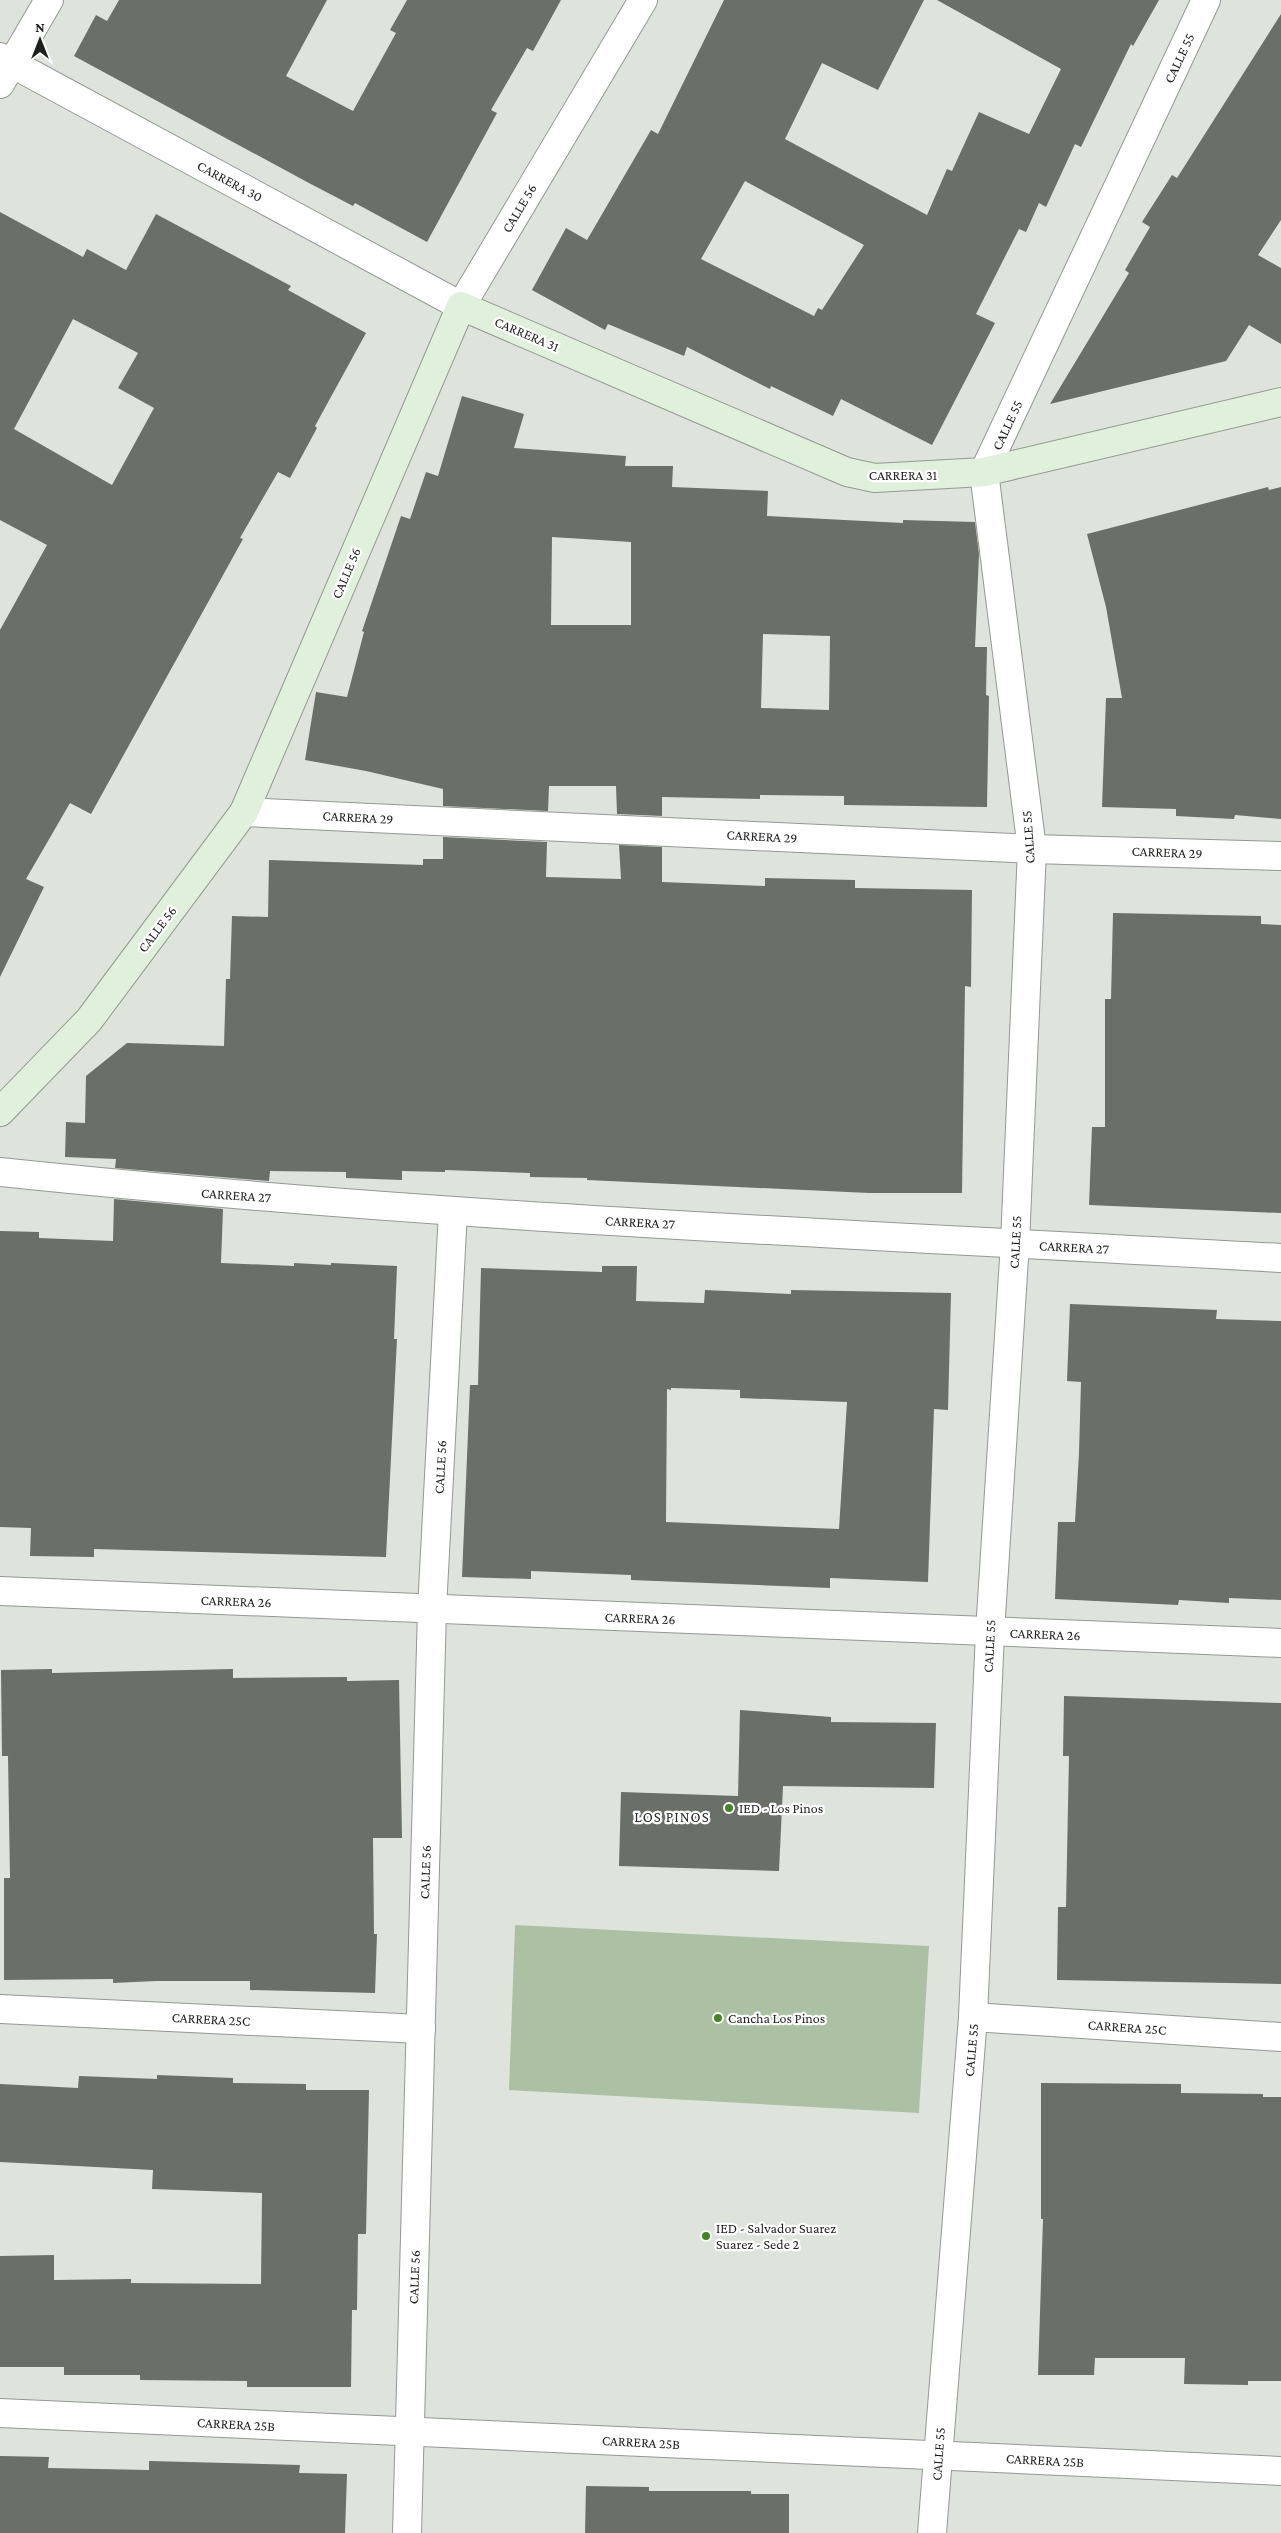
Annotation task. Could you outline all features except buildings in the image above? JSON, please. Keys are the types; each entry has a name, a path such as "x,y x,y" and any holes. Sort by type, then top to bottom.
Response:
{"street":[{"path":"4,68 49,0"},
{"name":"CALLE 56","path":"0,1112 89,1020 244,812 461,306 643,0"},
{"name":"CALLE 55","path":"932,2533 973,2017 990,1632 1016,1243 1032,848 984,472 1206,0"},
{"name":"CARRERA 30","path":"4,68 461,306"},
{"name":"CARRERA 31","path":"461,306 847,472 875,478 984,472 1281,402"},
{"name":"CARRERA 29","path":"244,812 1032,848 1281,856"},
{"name":"CARRERA 27","path":"0,1172 196,1192 453,1211 1281,1258"},
{"name":"CALLE 56","path":"407,2533 432,1609 453,1211"},
{"name":"CARRERA 26","path":"0,1591 1281,1643"},
{"name":"CARRERA 25C","path":"0,2009 421,2029"},
{"name":"CARRERA 25C","path":"973,2017 1281,2037"},
{"name":"CARRERA 25B","path":"0,2413 1281,2471"}],"green space":[{"name":"Cancha Los Pinos","path":"515,1925 929,1946 919,2113 509,2090"}],"place":[{"name":"IED - Los Pinos","path":"729,1808"},
{"name":"Cancha Los Pinos","path":"718,2018"},
{"name":"IED - Salvador Suarez Suarez - Sede 2","path":"706,2236"}],"district":[{"name":"LOS PINOS","path":"672,1817"}]}
